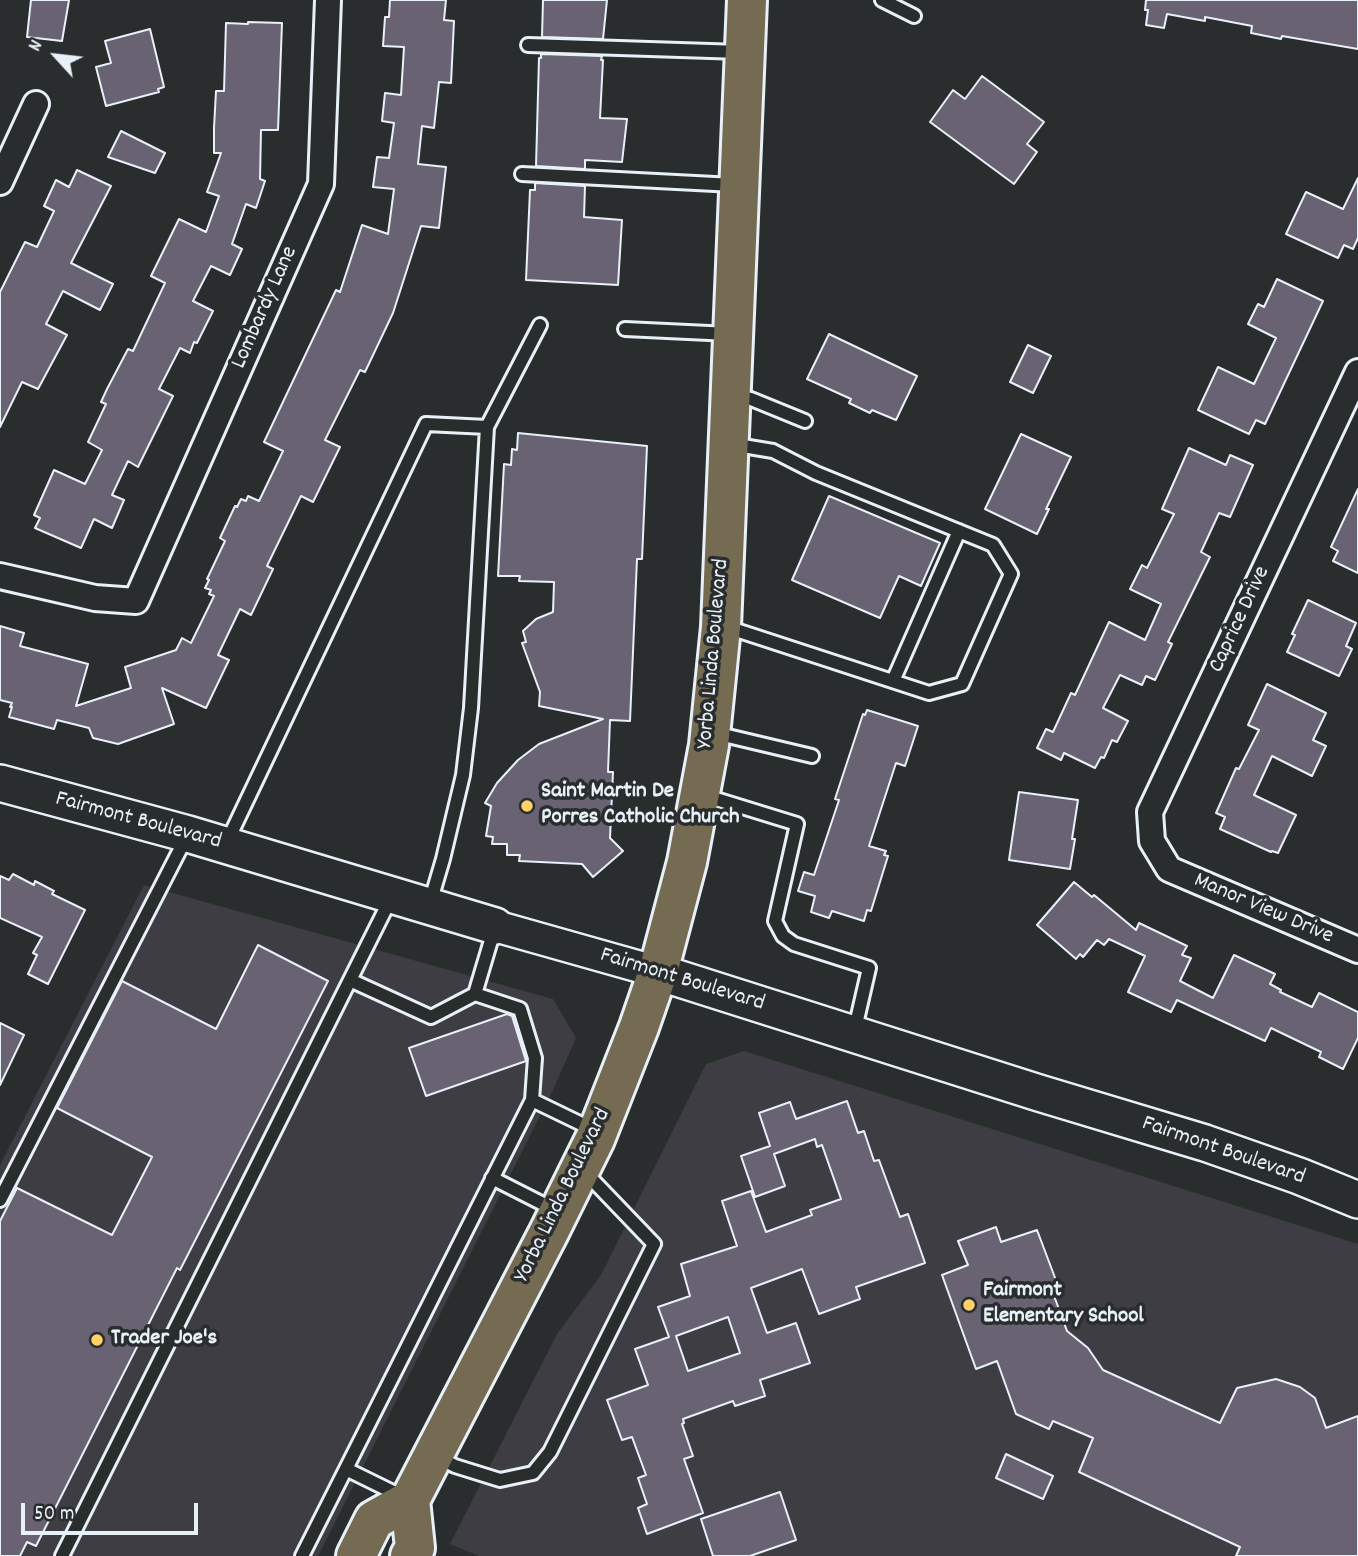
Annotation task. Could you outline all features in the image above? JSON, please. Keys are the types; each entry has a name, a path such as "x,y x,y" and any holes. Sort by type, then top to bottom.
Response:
{"main road":[{"name":"Yorba Linda Boulevard","path":"410,1500 598,1132 658,972 687,862 711,732 721,627 747,0"},
{"name":"Fairmont Boulevard","path":"0,783 188,834 495,926"},
{"name":"Fairmont Boulevard","path":"658,972 1205,1143 1358,1200"},
{"path":"356,1556 374,1520 410,1500 415,1548 410,1556"}],"street":[{"name":"Lombardy Lane","path":"0,576 95,598 136,601 321,184 328,0"},
{"path":"0,183 36,104"},
{"name":"Caprice Drive","path":"1169,869 1152,841 1150,812 1358,372"},
{"name":"Manor View Drive","path":"1169,869 1358,950"},
{"name":"Fairmont Boulevard","path":"495,926 658,972"}],"lane":[{"path":"882,0 914,16"},
{"path":"527,45 745,52"},
{"path":"522,174 739,185"},
{"path":"429,907 463,775 471,708 487,427 540,325"},
{"path":"625,329 733,334"},
{"path":"731,394 806,421"},
{"path":"225,846 426,424 487,427"},
{"path":"721,627 929,693 962,684 1011,574 993,545 816,473 773,451 727,443"},
{"path":"894,681 959,531"},
{"path":"711,732 812,756"},
{"path":"699,794 797,824 775,921 783,936 794,944 869,968 853,1034"},
{"path":"0,1200 188,834"},
{"path":"62,1556 392,896"},
{"path":"475,994 495,926"},
{"path":"302,1556 532,1100 535,1058 520,1009 475,994 430,1017 350,980"},
{"path":"532,1100 598,1132"},
{"path":"433,1454 455,1466 500,1480 533,1473 550,1451 654,1244 581,1167"},
{"path":"492,1178 559,1212"},
{"path":"346,1469 410,1500"}],"shaded area":[{"path":"144,885 553,999 576,1038 553,1090 318,1556 0,1556 0,1165"},
{"name":"Fairmont Elementary School","path":"744,1051 1358,1244 1358,1556 479,1556 450,1544 557,1334 601,1275 706,1064"}],"building":[{"path":"31,0 69,0 62,41 27,37"},
{"path":"390,0 446,0 444,20 454,21 451,83 439,82 434,128 422,126 418,164 446,167 439,228 421,226 393,313 365,372 360,370 325,440 340,447 313,502 301,496 267,566 273,569 251,615 240,609 218,655 229,660 206,708 162,688 174,724 118,744 93,738 89,728 57,720 54,729 9,717 12,703 0,700 0,626 24,633 20,646 88,664 76,706 131,688 125,667 176,650 182,638 191,643 214,596 209,594 211,590 205,588 225,541 220,538 241,499 246,501 248,496 259,501 283,451 264,442 336,290 340,292 362,225 388,234 394,189 373,187 377,157 389,158 394,123 382,121 385,93 401,95 404,47 383,46 385,17 389,17"},
{"path":"543,0 607,0 603,39 542,37"},
{"path":"1146,0 1358,0 1358,49 1251,33 1252,26 1205,17 1205,21 1167,14 1164,28 1146,25"},
{"path":"226,23 282,23 278,130 261,130 260,179 265,181 256,208 246,204 232,244 242,249 230,275 211,266 193,301 213,311 190,353 180,348 159,389 173,396 138,467 128,461 112,495 124,500 112,528 94,519 81,548 35,528 40,518 34,515 54,470 85,484 102,450 88,442 106,404 101,402 128,349 133,351 165,283 151,276 179,219 206,232 219,196 207,192 221,153 214,153 214,128 216,91 224,91"},
{"path":"150,29 164,87 158,89 159,92 106,106 96,67 111,63 105,41"},
{"path":"541,54 602,56 600,118 627,119 622,162 585,160 585,169 536,166"},
{"path":"982,76 1044,122 1027,144 1037,152 1014,184 930,122 953,90 965,99"},
{"path":"121,131 165,153 155,173 108,157"},
{"path":"77,170 111,186 71,263 113,284 100,310 63,291 46,324 67,335 38,389 22,382 0,427 0,292 25,242 37,247 54,211 44,206 56,180 69,187"},
{"path":"1358,178 1358,238 1353,249 1344,245 1338,258 1286,234 1306,192 1343,209"},
{"path":"535,183 585,186 584,217 622,220 618,285 526,280 530,190 535,190"},
{"path":"1277,279 1323,301 1265,424 1256,420 1249,434 1198,410 1218,367 1254,384 1276,338 1248,324 1258,304 1264,307"},
{"path":"829,334 917,376 896,420 872,410 870,413 849,403 851,399 807,379"},
{"path":"1028,345 1051,356 1033,393 1010,382"},
{"path":"518,433 647,446 642,559 637,559 630,721 610,720 608,772 613,772 610,838 623,851 593,877 582,864 519,861 520,855 507,855 507,844 492,844 493,837 486,836 491,806 485,803 497,783 518,760 539,744 603,719 539,706 540,692 522,643 526,642 523,631 536,619 553,612 554,582 519,581 520,576 498,576 504,464 511,465 512,449 517,450"},
{"path":"1021,434 1071,457 1037,534 985,509"},
{"path":"1189,448 1226,465 1230,455 1253,465 1230,517 1219,513 1201,552 1210,557 1168,642 1172,644 1155,680 1146,676 1142,685 1120,675 1103,708 1128,721 1117,742 1112,740 1104,758 1101,757 1095,768 1064,753 1061,760 1037,748 1046,729 1053,732 1071,693 1075,695 1109,622 1145,640 1161,604 1130,589 1142,565 1147,568 1174,514 1162,509"},
{"path":"1358,489 1358,573 1333,561 1338,551 1331,547"},
{"path":"829,496 940,543 921,586 899,576 880,618 792,580"},
{"path":"1308,600 1356,623 1346,646 1352,649 1339,676 1287,652 1295,635 1292,634"},
{"path":"1267,684 1326,713 1313,740 1326,746 1312,776 1272,756 1254,795 1296,815 1278,853 1220,829 1225,817 1216,813 1236,768 1239,769 1259,730 1248,725"},
{"path":"867,710 918,726 905,766 896,763 869,846 886,851 884,855 888,856 871,911 867,910 864,921 832,911 829,918 811,912 815,896 798,891 804,872 814,875 839,800 835,799 863,714 865,715"},
{"path":"1019,792 1078,800 1070,869 1009,860"},
{"path":"13,874 34,885 35,881 54,891 52,894 85,910 48,984 28,974 37,955 33,953 42,937 0,918 0,876 9,880"},
{"path":"1074,882 1136,930 1139,923 1187,946 1182,955 1191,958 1180,981 1213,998 1234,955 1275,974 1270,984 1281,990 1280,992 1312,1007 1319,993 1358,1012 1358,1038 1343,1069 1319,1057 1321,1052 1271,1028 1265,1041 1177,1000 1171,1012 1128,992 1145,956 1109,939 1104,945 1097,940 1083,957 1080,954 1076,959 1037,925"},
{"path":"258,945 328,981 180,1270 177,1268 36,1546 27,1542 20,1556 0,1556 0,1221 17,1188 112,1235 152,1157 57,1108 122,981 216,1029"},
{"path":"507,1014 512,1016 526,1061 426,1096 409,1048"},
{"path":"0,1023 24,1035 0,1085"},
{"path":"847,1101 858,1133 864,1131 874,1161 879,1160 900,1217 908,1214 925,1263 856,1287 860,1299 819,1314 802,1269 751,1288 767,1333 796,1323 810,1363 760,1380 765,1396 735,1406 733,1401 683,1419 682,1424 693,1456 684,1459 703,1513 647,1534 638,1508 647,1504 638,1478 646,1475 632,1437 622,1440 607,1400 648,1385 635,1349 669,1337 658,1307 690,1296 681,1264 737,1246 722,1201 751,1191 766,1232 812,1215 810,1210 841,1199 822,1145 817,1147 815,1139 774,1154 785,1186 755,1197 741,1156 770,1146 759,1113 790,1102 796,1119","holes":["728,1317 740,1353 688,1371 676,1336"]},
{"path":"996,1227 1001,1242 1037,1230 1060,1291 1053,1293 1067,1331 1088,1348 1103,1370 1220,1423 1237,1388 1276,1379 1300,1387 1315,1398 1326,1428 1358,1416 1358,1556 1236,1556 1240,1547 1079,1472 1093,1438 1053,1421 1049,1429 1016,1414 997,1361 976,1369 942,1275 968,1265 958,1241"},
{"path":"1006,1454 1053,1476 1043,1499 996,1478"},
{"path":"780,1492 796,1540 750,1556 713,1556 701,1519"}],"place":[{"name":"Saint Martin De Porres Catholic Church","path":"527,806"},
{"name":"Fairmont Elementary School","path":"969,1305"},
{"name":"Trader Joe's","path":"97,1340"}]}
